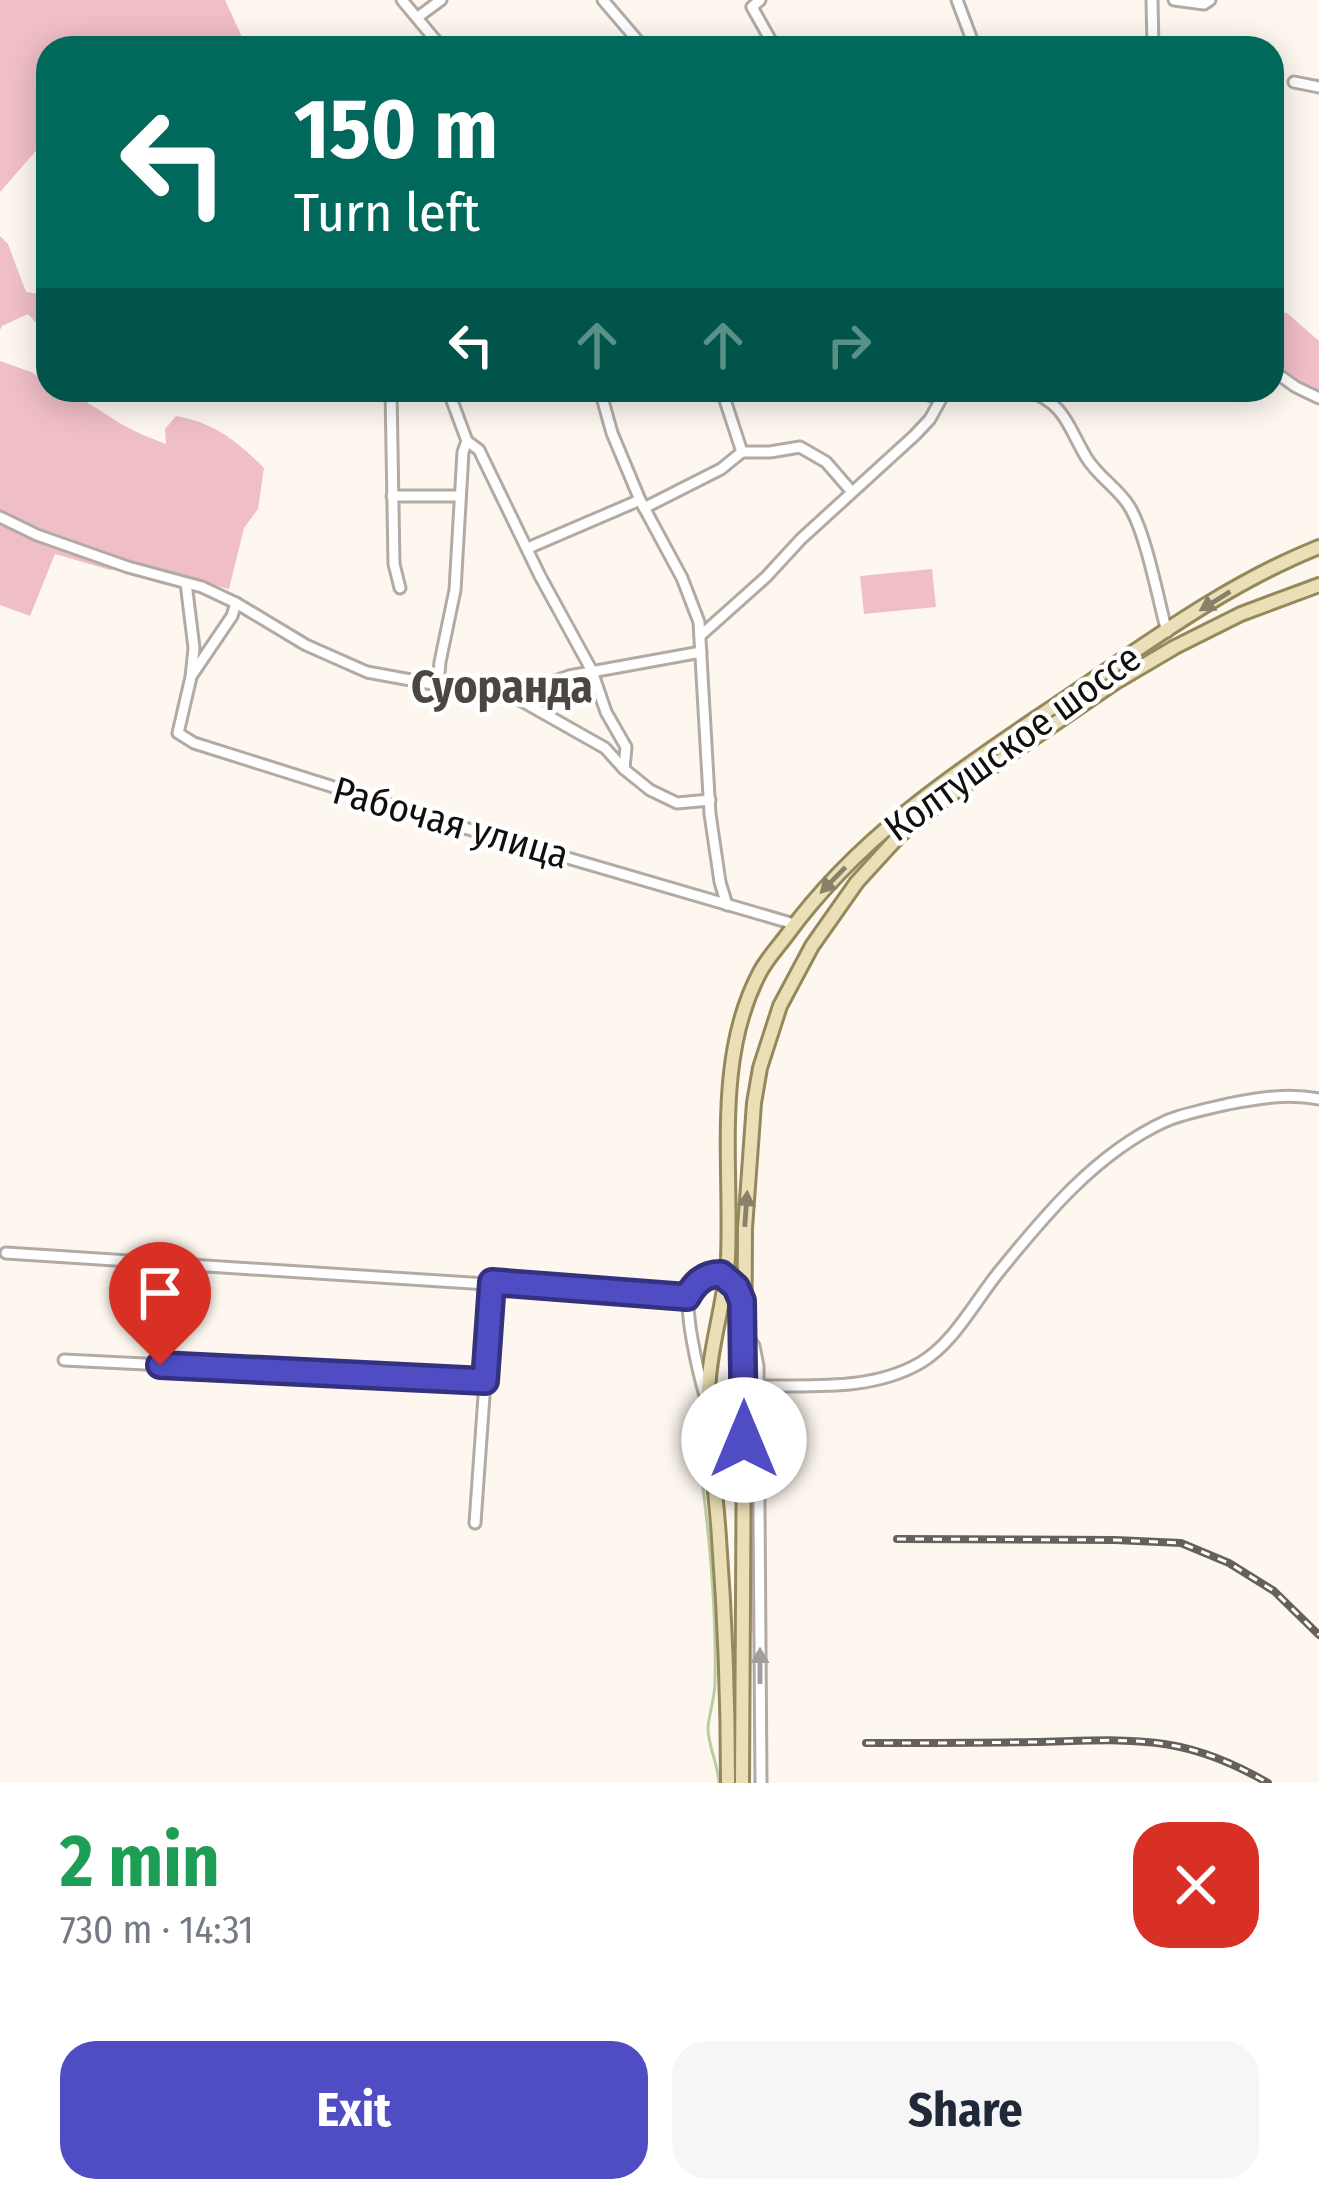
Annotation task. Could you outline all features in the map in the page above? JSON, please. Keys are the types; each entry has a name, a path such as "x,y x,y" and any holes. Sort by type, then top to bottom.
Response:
{"main road":[{"name":"Колтушское шоссе","path":"728,1783 709,1408 710,1372 726,1276 730,1090 746,1001 763,966 837,874 915,804 1167,632 1241,585 1319,547"},
{"name":"Колтушское шоссе","path":"742,1783 742,1301 754,1103 780,1006 839,904 900,835 949,796 1114,683 1210,628 1319,585"},
{"path":"709,1408 726,1399 744,1410"}],"street":[{"path":"402,0 433,36"},
{"path":"418,17 441,0"},
{"path":"603,0 634,36"},
{"path":"760,0 752,7 768,36"},
{"path":"957,0 970,36"},
{"path":"1151,0 1152,36"},
{"path":"1174,0 1204,4 1210,0"},
{"path":"1294,82 1319,87"},
{"path":"1284,377 1319,398"},
{"path":"391,402 394,564 400,588"},
{"path":"452,402 467,441 479,450 592,671 606,712 626,747 624,769"},
{"path":"603,402 642,504 696,610 710,800 727,905"},
{"path":"726,402 742,452"},
{"path":"700,637 930,419 940,402"},
{"path":"1052,402 1067,418 1084,455 1128,503 1167,632"},
{"path":"438,685 455,590 467,441"},
{"path":"528,548 722,469 742,452 800,447 826,462 852,492"},
{"path":"392,496 460,496"},
{"path":"0,517 37,535 236,603 340,662 484,698 513,696 568,676 701,652"},
{"path":"186,583 194,647 191,677"},
{"path":"191,677 236,603"},
{"name":"Рабочая улица","path":"191,677 178,733 194,743 794,925"},
{"path":"513,696 605,748 650,790 677,802 710,800"},
{"path":"759,1386 853,1384 914,1366 938,1350 1030,1234 1084,1176 1124,1144 1169,1120 1261,1097 1319,1099"},
{"path":"6,1253 687,1297"},
{"path":"709,1408 687,1297 694,1284 713,1274 726,1276 742,1301"},
{"path":"475,1523 492,1282"},
{"path":"743,1330 757,1355 759,1386 761,1783"},
{"path":"64,1360 485,1381"}],"shaded area":[{"path":"0,0 225,0 242,36 36,36 36,151 0,192"},
{"path":"0,236 8,244 26,292 36,293 36,323 28,314 0,330"},
{"path":"1284,313 1319,341 1319,391 1284,372"},
{"path":"0,361 36,375 36,402 85,402 166,444 165,429 176,416 202,423 235,442 264,468 258,509 244,528 229,589 133,565 110,570 55,554 30,616 0,605"},
{"path":"932,569 936,607 864,614 860,576"},
{"path":"752,1355 755,1633 751,1633 748,1612"}],"waterway":[{"path":"696,1432 714,1620 715,1688 708,1735 719,1783"}],"railway":[{"path":"897,1539 1181,1543 1229,1563 1274,1591 1319,1635"},
{"path":"866,1743 1154,1743 1208,1755 1268,1783"}],"district":[{"name":"Суоранда","path":"502,686"}],"route":[{"path":"160,1365 485,1381 492,1282 687,1297 694,1284 721,1274 736,1287 742,1301 744,1440"}]}
